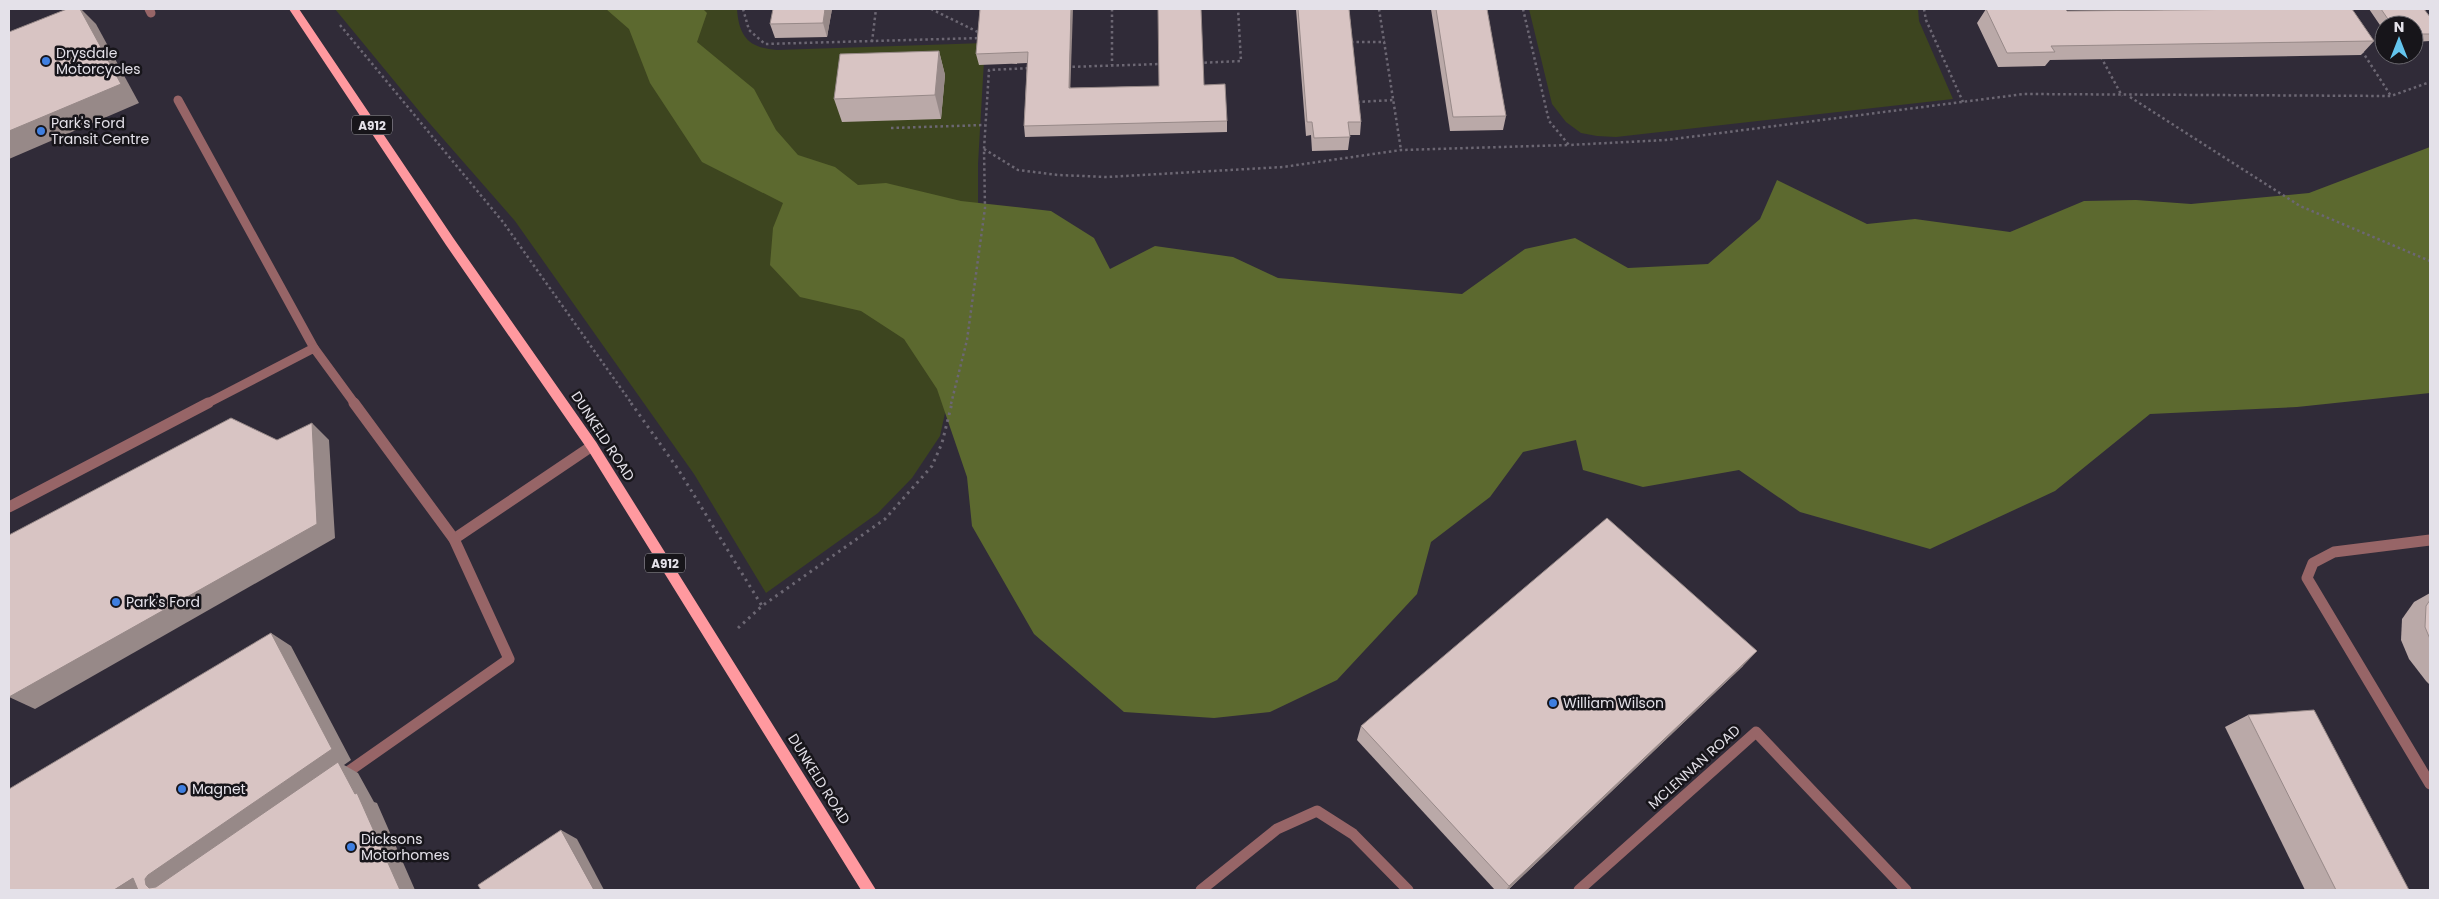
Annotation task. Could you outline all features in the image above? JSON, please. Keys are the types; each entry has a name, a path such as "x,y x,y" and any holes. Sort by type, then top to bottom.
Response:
{"main road":[{"name":"DUNKELD ROAD","path":"294,9 450,242 592,446 869,890"}],"street":[{"path":"178,100 314,348 454,539 509,659 331,783"},
{"path":"9,507 314,348"},
{"path":"454,539 592,446"},
{"path":"2430,540 2334,552 2313,563 2307,578 2430,784"},
{"name":"MCLENNAN ROAD","path":"1580,890 1756,732 1906,890"},
{"path":"1201,890 1277,829 1317,811 1353,834 1408,890"}],"path":[{"path":"743,9 744,23 751,34 765,44 982,38"},
{"path":"872,42 876,9"},
{"path":"931,9 991,38"},
{"path":"1112,9 1112,66"},
{"path":"1191,63 1241,61 1238,9"},
{"path":"1379,9 1401,150"},
{"path":"1523,9 1549,121 1569,145"},
{"path":"1924,9 1926,20 1963,102"},
{"path":"339,24 503,222 678,469 762,606"},
{"path":"1352,42 1385,42"},
{"path":"2360,48 2391,96"},
{"path":"2099,53 2122,96"},
{"path":"717,646 762,606 885,519 932,466 942,443 967,340 985,208 984,149 989,62"},
{"path":"1065,67 1162,64"},
{"path":"989,70 1036,68"},
{"path":"984,149 1018,170 1058,176 1107,177 1283,167 1401,150 1666,140 2024,94 2391,96 2430,82"},
{"path":"2130,96 2300,206 2430,261"},
{"path":"1357,102 1394,100"},
{"path":"891,128 985,125"}],"green space":[{"path":"335,9 737,9 743,34 753,44 767,49 985,43 978,164 978,208 961,340 940,436 912,478 878,513 766,593 694,474 515,221 424,117"},
{"path":"606,9 703,9 707,13 697,42 754,89 776,130 798,155 835,167 858,185 886,183 961,201 1051,211 1094,238 1110,269 1155,246 1233,257 1278,278 1462,294 1525,249 1575,238 1628,268 1708,264 1760,219 1777,180 1867,224 1915,219 2010,232 2084,201 2136,200 2191,204 2309,193 2430,147 2430,393 2297,407 2150,414 2055,491 1930,549 1800,512 1739,470 1643,487 1583,470 1576,440 1523,452 1490,497 1431,542 1417,594 1337,680 1270,712 1214,718 1124,712 1034,634 972,526 967,477 937,389 904,339 861,311 800,297 770,265 773,228 783,203 702,162 650,83 629,29"},
{"path":"1529,9 1918,9 1919,21 1953,99 1616,137 1581,133 1566,122 1552,104"}],"building":[{"path":"67,9 80,9 121,84 9,131 9,32"},
{"path":"773,9 825,9 823,23 770,24"},
{"path":"980,9 1071,9 1069,88 1159,86 1158,9 1201,9 1204,85 1225,84 1227,121 1024,126 1028,52 976,54"},
{"path":"1298,9 1349,9 1361,122 1348,122 1350,137 1314,138 1312,122 1307,122"},
{"path":"1436,9 1487,9 1506,116 1453,117"},
{"path":"1986,9 2065,9 2067,11 2352,9 2374,41 2051,46 2055,52 2007,53"},
{"path":"2381,9 2424,9 2430,17 2430,34 2424,34 2424,15 2385,15"},
{"path":"939,51 935,95 834,99 840,54"},
{"name":"Park's Ford","path":"231,418 277,440 312,423 317,524 9,697 9,535"},
{"name":"William Wilson","path":"1607,518 1757,651 1509,886 1361,726"},
{"path":"2430,600 2430,639 2425,627 2426,606"},
{"name":"Magnet","path":"271,633 332,749 148,875 145,879 146,885 149,888 156,887 338,762 355,794 357,793 400,890 138,890 133,878 114,890 9,890 9,789"},
{"path":"2314,710 2409,890 2336,890 2248,715"},
{"path":"561,830 594,890 481,890 478,885"}],"place":[{"name":"Drysdale Motorcycles","path":"46,61"},
{"name":"Park's Ford Transit Centre","path":"41,131"},
{"name":"Park's Ford","path":"116,602"},
{"name":"William Wilson","path":"1553,703"},
{"name":"Magnet","path":"182,789"},
{"name":"Dicksons Motorhomes","path":"351,847"}]}
